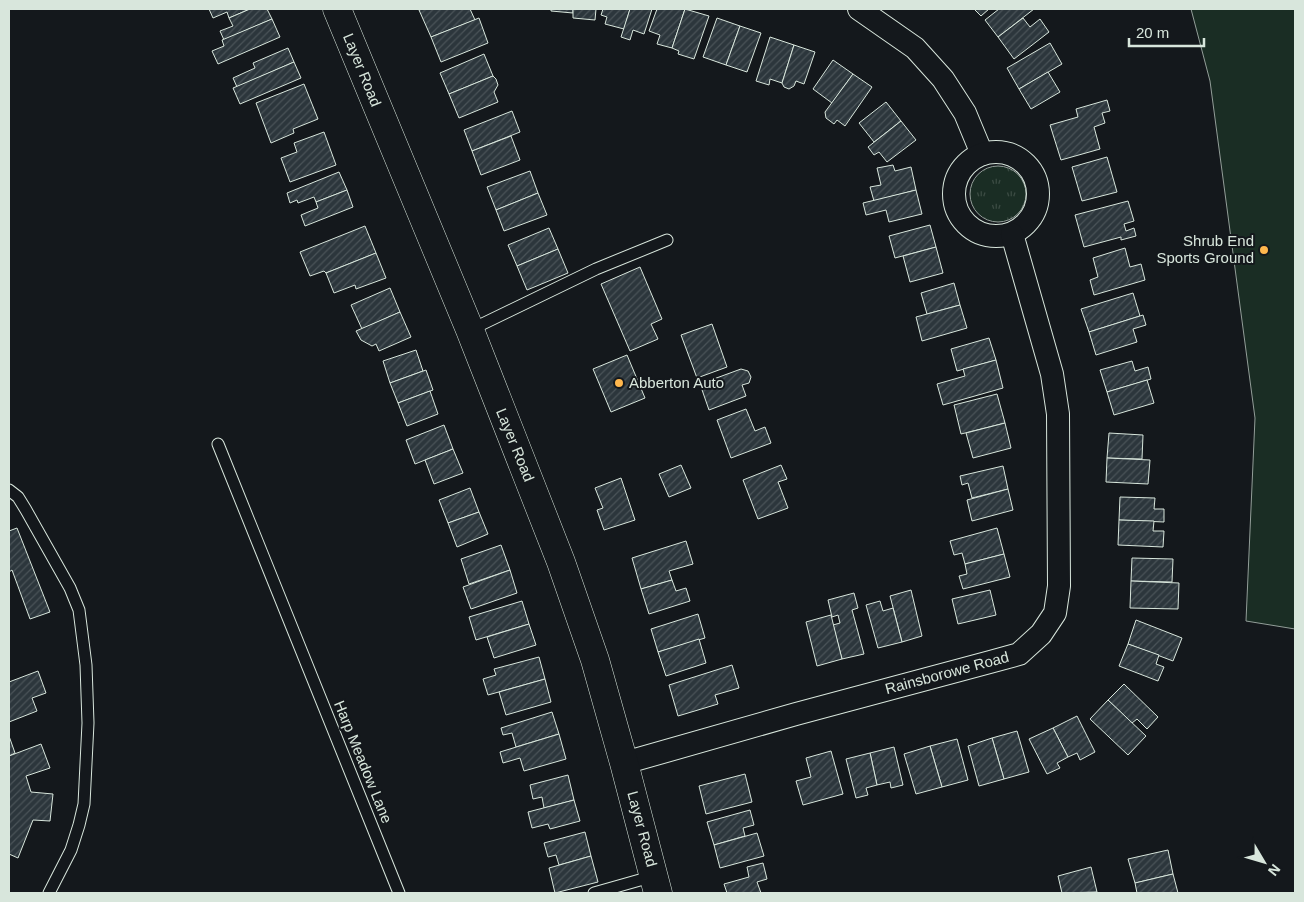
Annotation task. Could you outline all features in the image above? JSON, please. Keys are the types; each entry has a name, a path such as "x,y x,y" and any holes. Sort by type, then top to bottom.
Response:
{"main road":[{"name":"Layer Road","path":"337,9 470,330 562,562 594,660 624,763 656,885"}],"street":[{"path":"859,9 914,48 943,80 965,113 982,154"},
{"path":"995,151 1008,153 1020,158 1030,167 1036,179 1039,192 1038,205 1024,227 1012,234 999,237 973,230 963,221 956,209 954,196 955,182 961,170 970,160 982,154 995,151"},
{"name":"Rainsborowe Road","path":"624,763 1018,654 1041,634 1055,613 1059,586 1058,414 1052,374 1012,234"}],"lane":[{"path":"470,330 596,269 667,240"},
{"name":"Harp Meadow Lane","path":"218,444 399,893"},
{"path":"9,490 18,497 70,588 79,610 86,665 88,723 84,804 71,850 49,893"},
{"path":"594,893 656,885"}],"green space":[{"name":"Shrub End Sports Ground","path":"1191,9 1295,9 1295,629 1246,621 1255,418 1210,81"},
{"path":"998,166 1009,168 1018,174 1024,183 1026,194 1024,205 1018,214 1009,220 998,222 987,220 978,214 972,205 970,194 972,183 978,174 987,168"}],"building":[{"path":"209,9 250,9 229,18 227,12 213,18"},
{"path":"250,9 267,9 272,19 224,40 220,31 233,26 229,18"},
{"path":"470,9 475,20 431,37 419,10"},
{"path":"551,9 573,9 573,13 551,11"},
{"path":"573,9 596,9 595,20 573,18"},
{"path":"603,9 630,9 624,29 605,24 607,17 601,15"},
{"path":"630,9 652,9 644,34 633,30 630,40 621,37"},
{"path":"657,9 685,9 672,48 657,44 660,35 649,31"},
{"path":"685,9 709,16 694,59 678,54 679,51 672,48"},
{"path":"974,9 989,9 981,16"},
{"path":"999,9 1034,9 998,37 985,20"},
{"path":"479,18 488,43 441,62 431,37"},
{"path":"717,18 740,26 726,65 703,57"},
{"path":"1023,18 1030,27 1040,19 1049,32 1014,59 998,37"},
{"path":"272,19 280,37 218,64 212,51 224,46 222,40"},
{"path":"740,26 761,33 747,72 726,65"},
{"path":"770,37 794,45 782,83 770,79 769,85 756,81"},
{"path":"1050,43 1062,64 1019,89 1007,68"},
{"path":"794,45 815,52 804,84 796,81 794,86 789,89 784,87 782,83"},
{"path":"288,48 294,62 237,87 233,78 255,68 253,63"},
{"path":"484,54 493,76 449,94 440,73"},
{"path":"833,60 853,74 832,103 813,89"},
{"path":"294,62 301,78 240,104 233,88"},
{"path":"1048,72 1060,92 1031,109 1019,89"},
{"path":"853,74 872,87 845,126 837,120 834,124 826,118 825,112"},
{"path":"493,76 498,85 494,92 498,102 459,118 449,94"},
{"path":"304,84 318,119 293,129 294,133 271,143 256,103"},
{"path":"1107,100 1110,111 1102,113 1105,123 1094,127 1100,149 1061,160 1050,125 1078,117 1076,109"},
{"path":"886,102 901,121 874,142 859,123"},
{"path":"512,111 520,132 472,151 464,130"},
{"path":"901,121 916,140 887,162 879,152 874,155 868,147"},
{"path":"324,132 336,165 290,182 281,158 297,152 294,143"},
{"path":"511,136 520,160 481,175 472,151"},
{"path":"1107,157 1117,192 1082,201 1072,167"},
{"path":"893,165 895,171 911,167 916,190 874,201 870,187 881,185 877,168"},
{"path":"530,171 538,193 496,210 487,187"},
{"path":"339,172 347,190 316,202 314,197 298,203 297,200 290,203 287,193"},
{"path":"347,190 353,207 305,226 301,215 318,208 316,202"},
{"path":"916,190 922,214 889,222 886,210 866,215 863,203"},
{"path":"538,193 547,215 504,231 496,210"},
{"path":"1128,201 1134,221 1124,224 1126,231 1134,228 1136,236 1121,240 1121,237 1084,247 1075,215"},
{"path":"930,225 936,247 895,258 889,236"},
{"path":"365,226 376,253 326,273 324,271 310,276 300,252"},
{"path":"549,228 558,249 517,266 508,245"},
{"path":"936,247 943,273 910,282 903,256"},
{"path":"1125,248 1130,267 1141,264 1145,280 1094,295 1090,280 1098,277 1093,258"},
{"path":"558,249 568,273 527,290 517,266"},
{"path":"376,253 386,278 356,289 355,285 334,293 326,273"},
{"path":"640,267 662,319 651,324 658,339 630,351 601,284"},
{"path":"954,283 960,305 927,314 921,293"},
{"path":"390,288 400,312 362,329 351,305"},
{"path":"1133,293 1140,316 1089,332 1081,309"},
{"path":"960,305 967,328 922,341 916,317"},
{"path":"400,312 411,337 379,351 376,344 372,346 361,340 356,331"},
{"path":"1143,315 1146,325 1133,329 1137,342 1096,355 1089,332"},
{"path":"712,324 727,367 697,378 681,335"},
{"path":"989,338 996,360 957,371 951,349"},
{"path":"416,350 423,371 390,383 383,361"},
{"name":"Abberton Auto","path":"627,355 645,398 611,412 593,369"},
{"path":"996,360 1003,388 943,405 937,384 965,376 963,369"},
{"path":"1132,361 1135,371 1148,367 1151,379 1107,392 1100,370"},
{"path":"741,369 748,371 751,377 749,383 742,385 746,396 709,410 700,384"},
{"path":"426,370 433,390 398,403 390,383"},
{"path":"1147,380 1154,403 1114,415 1107,392"},
{"path":"430,391 438,414 407,426 398,403"},
{"path":"997,394 1005,423 961,434 954,405"},
{"path":"746,409 755,431 765,427 771,443 731,458 717,420"},
{"path":"1005,423 1011,448 973,458 966,433"},
{"path":"444,425 453,449 415,464 406,440"},
{"path":"1109,433 1143,435 1142,459 1107,458"},
{"path":"453,449 463,473 434,484 425,460"},
{"path":"1107,458 1150,460 1148,484 1106,482"},
{"path":"681,465 691,488 669,497 659,474"},
{"path":"781,465 787,479 778,482 788,508 758,519 743,480"},
{"path":"1003,466 1008,489 972,498 968,483 962,485 960,476"},
{"path":"621,478 635,520 604,530 597,510 603,508 595,488"},
{"path":"470,488 479,512 448,523 439,500"},
{"path":"1008,489 1013,510 972,521 967,500"},
{"path":"1120,497 1155,498 1154,509 1164,509 1164,522 1119,520"},
{"path":"479,512 488,534 457,547 448,523"},
{"path":"1119,520 1154,521 1153,531 1164,531 1163,547 1118,545"},
{"path":"17,528 50,612 30,619 12,570 9,572 9,531"},
{"path":"997,528 1004,554 965,564 962,553 954,555 950,541"},
{"path":"686,541 693,564 669,571 672,580 641,589 632,558"},
{"path":"501,545 510,570 469,584 461,559"},
{"path":"1004,554 1010,577 963,589 959,576 967,574 965,564"},
{"path":"1132,558 1173,559 1172,582 1131,581"},
{"path":"510,570 517,593 471,609 463,587"},
{"path":"672,580 676,591 686,588 690,601 649,614 641,589"},
{"path":"1131,581 1179,583 1178,609 1130,608"},
{"path":"911,590 922,636 902,642 890,596"},
{"path":"990,590 996,615 958,624 952,599"},
{"path":"854,593 858,608 852,610 864,654 842,659 833,625 840,623 838,615 832,617 828,600"},
{"path":"522,601 529,624 476,640 469,617"},
{"path":"880,601 883,611 893,608 902,642 878,648 866,605"},
{"path":"698,614 705,638 658,652 651,629"},
{"path":"831,615 842,659 817,666 806,622"},
{"path":"1136,620 1182,638 1173,661 1128,644"},
{"path":"529,624 536,645 494,658 487,637"},
{"path":"699,639 706,663 666,676 658,652"},
{"path":"1128,644 1159,655 1156,664 1164,667 1158,681 1119,666"},
{"path":"539,657 545,679 488,695 483,679 496,675 494,669"},
{"path":"732,665 739,688 715,695 718,704 678,716 669,685"},
{"path":"38,671 46,693 32,698 37,711 9,722 9,682"},
{"path":"545,679 551,702 506,715 499,692"},
{"path":"1124,684 1158,717 1147,729 1137,719 1132,723 1108,700"},
{"path":"1108,700 1146,736 1128,755 1090,719"},
{"path":"552,712 559,734 516,747 512,733 503,735 501,728"},
{"path":"1077,716 1095,752 1080,760 1077,753 1068,757 1053,728"},
{"path":"1053,728 1068,757 1057,763 1060,768 1047,774 1029,739"},
{"path":"1017,731 1029,772 1004,779 992,738"},
{"path":"559,734 566,759 524,771 520,758 503,763 500,752"},
{"path":"9,736 15,753 9,756"},
{"path":"992,738 1004,779 979,786 968,746"},
{"path":"957,739 968,780 942,787 930,746"},
{"path":"41,744 50,768 26,776 31,792 53,794 50,821 33,820 18,858 9,854 9,756"},
{"path":"930,746 942,787 916,794 904,754"},
{"path":"894,747 903,785 891,788 890,782 877,785 870,753"},
{"path":"831,751 843,794 803,805 796,781 811,777 806,758"},
{"path":"870,753 877,785 866,788 868,795 856,798 846,759"},
{"path":"745,774 752,802 706,814 699,786"},
{"path":"568,775 574,800 544,808 542,797 533,799 530,785"},
{"path":"574,800 580,821 550,829 548,824 532,828 528,812"},
{"path":"750,810 754,825 743,828 745,836 714,845 707,822"},
{"path":"585,832 591,856 559,865 556,855 548,857 544,843"},
{"path":"757,833 764,856 720,868 714,845"},
{"path":"1168,850 1173,874 1135,883 1128,859"},
{"path":"591,856 598,882 555,893 549,868"},
{"path":"763,863 767,879 757,882 761,893 727,893 724,884 749,877 747,867"},
{"path":"1091,867 1097,892 1062,893 1058,876"},
{"path":"1173,874 1178,893 1137,893 1135,883"}],"place":[{"name":"Shrub End Sports Ground","path":"1264,250"},
{"name":"Abberton Auto","path":"619,383"}]}
